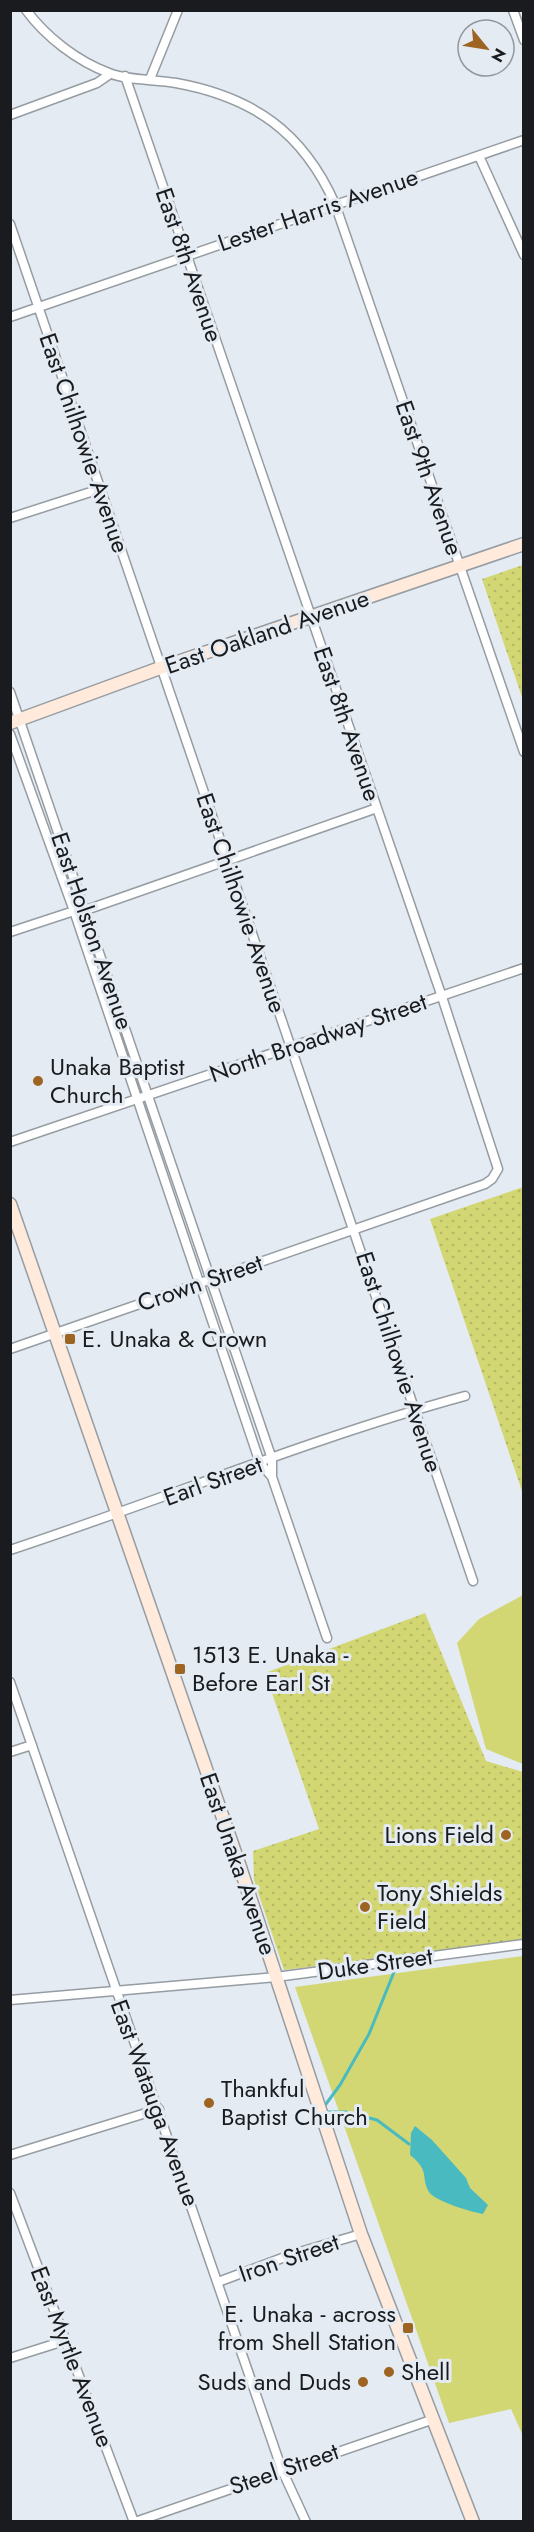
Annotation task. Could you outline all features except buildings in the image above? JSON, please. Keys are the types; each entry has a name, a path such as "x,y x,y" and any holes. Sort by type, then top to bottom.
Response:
{"main road":[{"name":"East Oakland Avenue","path":"15,721 160,668 524,543"},
{"name":"East Unaka Avenue","path":"10,1204 119,1515 361,2234 473,2522"}],"street":[{"path":"10,115 97,83 110,74 67,49 26,10"},
{"path":"150,79 178,10"},
{"path":"513,10 524,40"},
{"name":"East 9th Avenue","path":"110,74 150,79 216,93 271,119 285,130 308,156 326,183 524,752"},
{"name":"East 8th Avenue","path":"125,76 442,997 498,1169"},
{"name":"Lester Harris Avenue","path":"10,317 524,140"},
{"path":"479,156 524,255"},
{"name":"East Chilhowie Avenue","path":"10,225 473,1581"},
{"path":"10,518 100,489"},
{"name":"East Holston Avenue","path":"10,692 15,721 86,910 272,1459 272,1477 327,1638"},
{"name":"East Holston Avenue","path":"10,734 74,911 260,1463 272,1477"},
{"path":"10,932 74,911 86,910 377,808"},
{"name":"North Broadway Street","path":"10,1142 524,968"},
{"name":"Crown Street","path":"10,1348 199,1283 211,1281 485,1184 492,1179 498,1169"},
{"name":"Earl Street","path":"10,1550 119,1515 260,1463 415,1410 465,1396"},
{"name":"East Watauga Avenue","path":"10,1682 282,2469 306,2522"},
{"path":"10,1752 32,1745"},
{"name":"Duke Street","path":"10,2000 276,1977 524,1944"},
{"path":"10,2155 159,2109"},
{"name":"East Myrtle Avenue","path":"10,2193 134,2522"},
{"name":"Iron Street","path":"218,2283 292,2254 361,2234"},
{"path":"10,2358 64,2341"},
{"name":"Steel Street","path":"134,2522 282,2469 434,2419"}],"green space":[{"path":"524,565 523,700 482,579"},
{"path":"523,1187 523,1494 430,1219"},
{"path":"523,1595 523,1764 486,1749 457,1643 479,1619"},
{"path":"425,1613 486,1761 523,1772 523,1942 284,1970 254,1880 253,1851 319,1829 265,1673"},
{"path":"523,1956 523,2436 511,2409 449,2423 295,1987"}],"water":[{"path":"415,2126 432,2140 466,2178 470,2188 488,2205 483,2214 462,2209 429,2192 421,2166 410,2155 411,2133"}],"waterway":[{"path":"323,2108 340,2085 369,2034 396,1967"},
{"path":"324,2112 346,2112 377,2120 409,2144"}],"place":[{"name":"Unaka Baptist Church","path":"38,1081"},
{"name":"E. Unaka & Crown","path":"70,1339"},
{"name":"1513 E. Unaka - Before Earl St","path":"180,1669"},
{"name":"Lions Field","path":"506,1835"},
{"name":"Tony Shields Field","path":"365,1907"},
{"name":"Thankful Baptist Church","path":"209,2103"},
{"name":"E. Unaka - across from Shell Station","path":"408,2328"},
{"name":"Shell","path":"389,2372"},
{"name":"Suds and Duds","path":"363,2382"}]}
